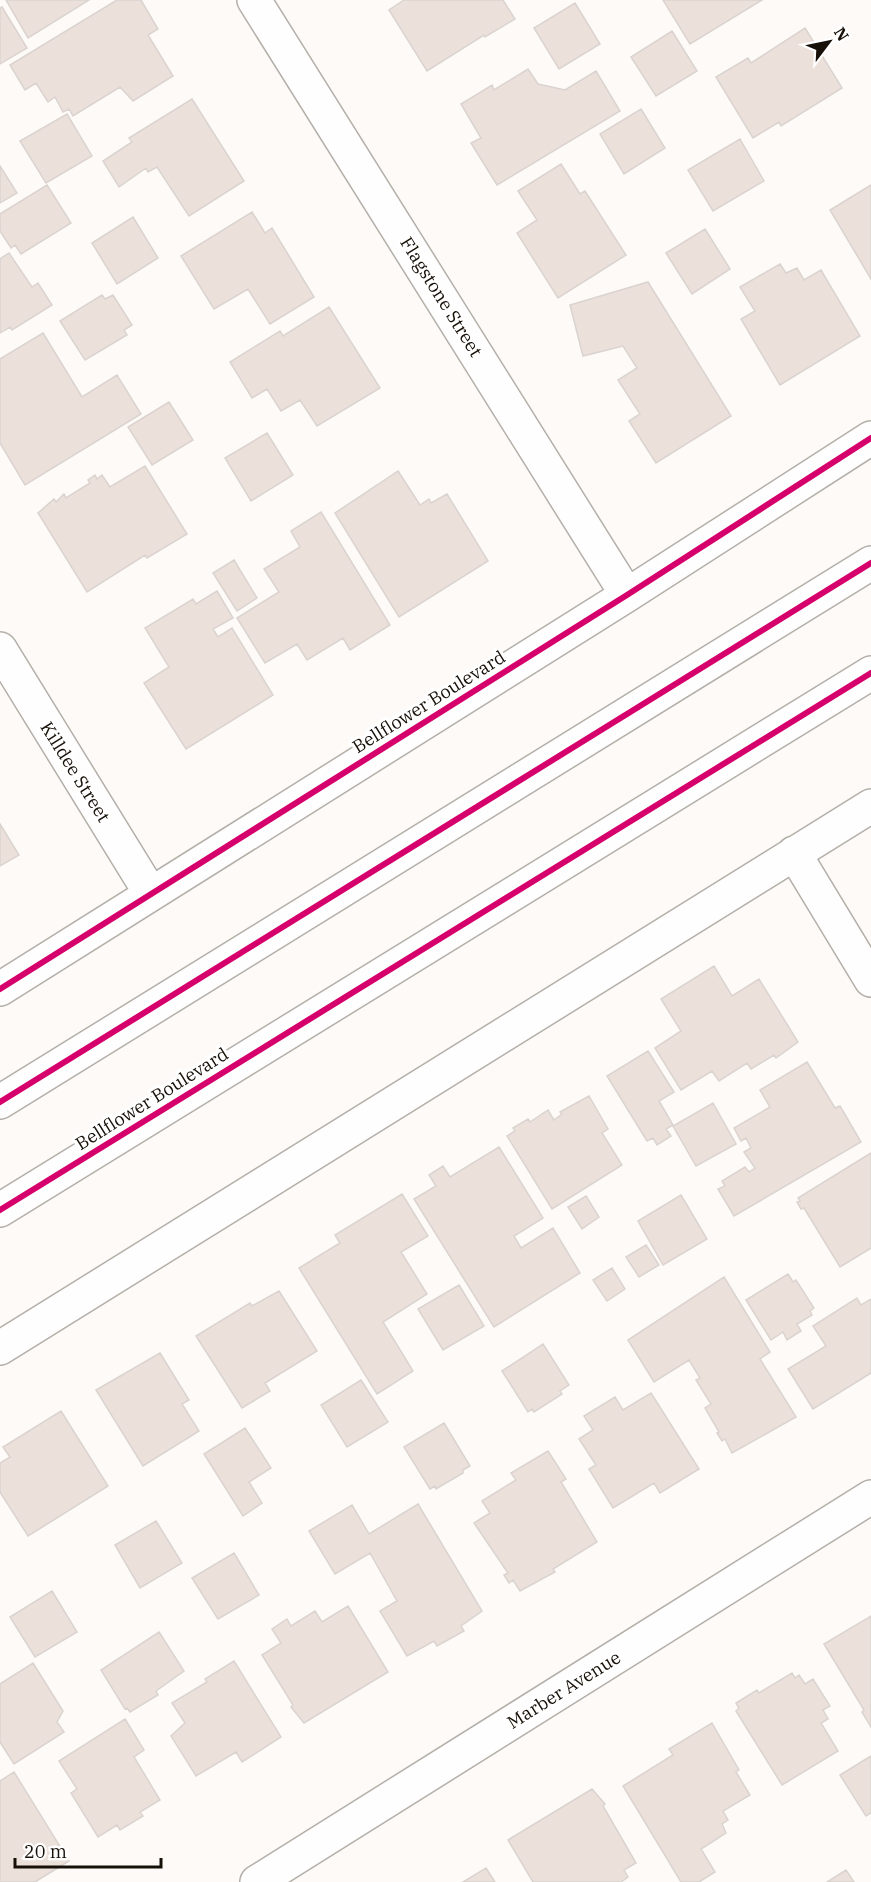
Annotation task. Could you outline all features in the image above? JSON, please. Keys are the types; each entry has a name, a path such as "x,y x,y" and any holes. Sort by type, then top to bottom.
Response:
{"street":[{"name":"Flagstone Street","path":"254,0 627,595"},
{"name":"Bellflower Boulevard","path":"0,988 627,595 871,438"},
{"path":"0,1102 871,563"},
{"name":"Killdee Street","path":"0,650 151,894"},
{"name":"Bellflower Boulevard","path":"0,1210 871,673"},
{"path":"0,1348 871,806"},
{"path":"794,853 871,980"},
{"name":"Marber Avenue","path":"257,1882 871,1497"}],"building":[{"path":"6,0 89,0 28,38"},
{"path":"117,0 141,0 158,29 148,35 173,76 133,101 120,87 73,116 69,109 63,112 55,97 48,102 36,83 25,90 10,65"},
{"path":"404,0 503,0 515,19 485,37 484,35 427,71 389,10"},
{"path":"663,0 762,0 690,44"},
{"path":"575,3 600,44 559,69 534,28"},
{"path":"2,7 27,48 0,64 0,8"},
{"path":"805,28 842,88 781,126 779,122 753,138 716,77 748,58 751,63"},
{"path":"672,31 697,71 656,96 631,57"},
{"path":"528,69 538,84 565,90 596,71 620,111 497,185 471,143 481,138 461,104 492,85 494,90"},
{"path":"192,99 244,181 189,216 157,167 148,172 146,168 119,187 103,161 132,142 129,138"},
{"path":"641,109 665,148 624,174 600,134"},
{"path":"67,114 92,156 46,183 20,141"},
{"path":"740,139 764,181 713,211 688,170"},
{"path":"561,164 580,194 585,191 626,255 558,298 517,233 537,220 518,191"},
{"path":"0,166 17,193 0,203"},
{"path":"47,185 71,223 21,254 15,245 11,248 0,231 0,214"},
{"path":"871,185 871,279 830,210"},
{"path":"252,212 265,233 272,228 314,297 270,324 248,289 214,309 181,256"},
{"path":"133,217 158,258 117,284 92,243"},
{"path":"705,229 730,269 692,294 666,253"},
{"path":"9,253 32,287 38,283 52,305 12,330 10,327 0,333 0,259"},
{"path":"780,264 786,273 797,268 804,280 821,270 860,336 780,385 741,319 755,311 740,287"},
{"path":"648,282 731,416 656,463 629,421 640,414 618,380 637,368 623,346 583,356 570,305"},
{"path":"102,295 105,299 113,295 132,325 124,330 127,335 85,360 60,321"},
{"path":"329,307 380,388 317,426 300,400 281,411 267,389 252,398 230,362 280,331 283,336"},
{"path":"43,333 82,397 117,375 141,414 25,485 0,443 0,359"},
{"path":"169,402 193,440 152,465 128,427"},
{"path":"267,433 293,475 251,501 225,458"},
{"path":"145,466 187,534 147,558 145,555 87,592 38,513 54,499 56,502 64,494 66,498 90,483 88,480 95,475 97,479 102,475 110,487"},
{"path":"398,471 420,505 429,499 431,503 447,494 488,561 399,617 335,513"},
{"path":"321,512 390,625 350,650 343,638 307,660 297,644 265,663 237,618 279,592 264,569 300,547 291,531"},
{"path":"234,560 257,598 237,611 213,573"},
{"path":"217,591 233,618 213,629 218,637 232,628 273,695 186,749 144,683 169,667 145,628 193,599 196,604"},
{"path":"0,824 19,855 0,866"},
{"path":"714,966 732,996 759,979 798,1042 776,1058 774,1055 751,1069 747,1063 719,1081 712,1071 681,1090 655,1048 681,1031 661,999"},
{"path":"648,1051 674,1092 659,1101 673,1125 666,1129 671,1136 657,1145 653,1138 647,1141 607,1076"},
{"path":"807,1062 835,1108 840,1106 861,1142 734,1216 718,1189 725,1186 722,1181 745,1167 749,1172 755,1168 744,1152 751,1148 746,1138 741,1141 734,1128 770,1107 760,1090"},
{"path":"589,1096 608,1129 602,1133 622,1165 552,1209 507,1136 515,1131 513,1128 528,1119 530,1122 548,1110 554,1120 562,1114 560,1112"},
{"path":"713,1103 736,1144 696,1166 673,1126"},
{"path":"499,1147 543,1218 514,1236 521,1248 553,1228 580,1273 494,1327 414,1199 436,1186 429,1175 443,1166 450,1177"},
{"path":"871,1153 871,1248 840,1267 804,1208 801,1209 797,1202 800,1201 798,1198"},
{"path":"402,1194 428,1236 401,1252 427,1294 383,1322 413,1371 377,1394 299,1268 340,1243 335,1235"},
{"path":"681,1195 707,1239 663,1265 638,1221"},
{"path":"586,1196 599,1217 582,1229 568,1207"},
{"path":"646,1245 659,1265 639,1277 626,1257"},
{"path":"612,1268 625,1289 607,1301 593,1280"},
{"path":"788,1274 793,1282 796,1280 814,1308 810,1311 812,1315 797,1324 801,1331 787,1340 783,1332 771,1340 746,1300"},
{"path":"724,1277 770,1352 760,1359 796,1417 732,1453 725,1439 722,1441 717,1433 719,1432 705,1408 711,1404 696,1380 700,1378 689,1360 654,1382 628,1340"},
{"path":"459,1285 484,1326 443,1350 418,1309"},
{"path":"279,1291 317,1351 265,1383 270,1391 242,1408 196,1336 250,1303 252,1306"},
{"path":"857,1298 861,1305 871,1299 871,1373 813,1409 788,1369 826,1346 813,1326"},
{"path":"543,1344 569,1385 560,1391 562,1394 534,1412 532,1409 528,1412 502,1371"},
{"path":"160,1353 189,1400 182,1404 199,1431 143,1466 96,1390"},
{"path":"361,1380 388,1422 347,1447 321,1405"},
{"path":"651,1393 699,1469 660,1493 654,1483 613,1508 589,1469 596,1465 579,1439 593,1430 584,1416 615,1397 623,1410"},
{"path":"61,1411 108,1486 28,1536 0,1492 0,1463 10,1457 3,1447"},
{"path":"444,1423 470,1466 463,1470 463,1473 436,1489 435,1486 430,1489 404,1447"},
{"path":"245,1428 271,1468 249,1482 262,1503 243,1516 204,1454"},
{"path":"548,1451 566,1479 561,1482 597,1542 553,1569 555,1572 520,1591 513,1580 509,1583 504,1575 508,1573 474,1523 490,1513 482,1501 516,1480 511,1473"},
{"path":"418,1504 482,1611 461,1626 464,1631 437,1646 434,1641 407,1656 380,1611 397,1601 370,1553 335,1574 309,1531 352,1505 369,1534"},
{"path":"156,1521 182,1563 140,1588 115,1545"},
{"path":"234,1553 259,1595 218,1619 192,1578"},
{"path":"52,1591 77,1632 35,1657 10,1617"},
{"path":"348,1606 388,1672 304,1723 291,1707 293,1705 262,1655 281,1643 272,1629 287,1619 291,1626 315,1611 322,1622"},
{"path":"871,1616 871,1727 862,1712 864,1710 824,1644"},
{"path":"159,1632 184,1671 156,1691 158,1695 130,1712 127,1708 125,1709 101,1670"},
{"path":"234,1661 281,1737 242,1762 236,1752 196,1776 171,1736 185,1723 172,1703 207,1682 205,1679"},
{"path":"33,1663 63,1711 57,1722 64,1732 14,1764 0,1742 0,1684"},
{"path":"792,1673 795,1678 799,1675 805,1684 813,1679 830,1706 823,1710 828,1719 821,1723 838,1751 782,1785 736,1711 739,1708 736,1703 757,1690 759,1693"},
{"path":"125,1719 144,1750 134,1757 160,1800 140,1812 143,1816 120,1830 117,1825 98,1837 71,1793 77,1789 59,1761"},
{"path":"712,1723 739,1770 736,1772 750,1795 723,1811 728,1820 722,1824 726,1833 701,1849 715,1872 699,1882 681,1882 623,1786 673,1755 669,1749"},
{"path":"871,1756 871,1813 866,1816 840,1775"},
{"path":"14,1772 69,1861 35,1882 0,1882 0,1781"},
{"path":"592,1789 605,1804 603,1806 636,1863 624,1870 628,1877 621,1882 533,1882 508,1840"},
{"path":"486,1868 495,1882 463,1882"},
{"path":"846,1870 854,1882 827,1882"}],"cycle path":[{"path":"0,989 627,595 871,438"},
{"path":"0,1102 871,563"},
{"path":"0,1210 871,673"}]}
